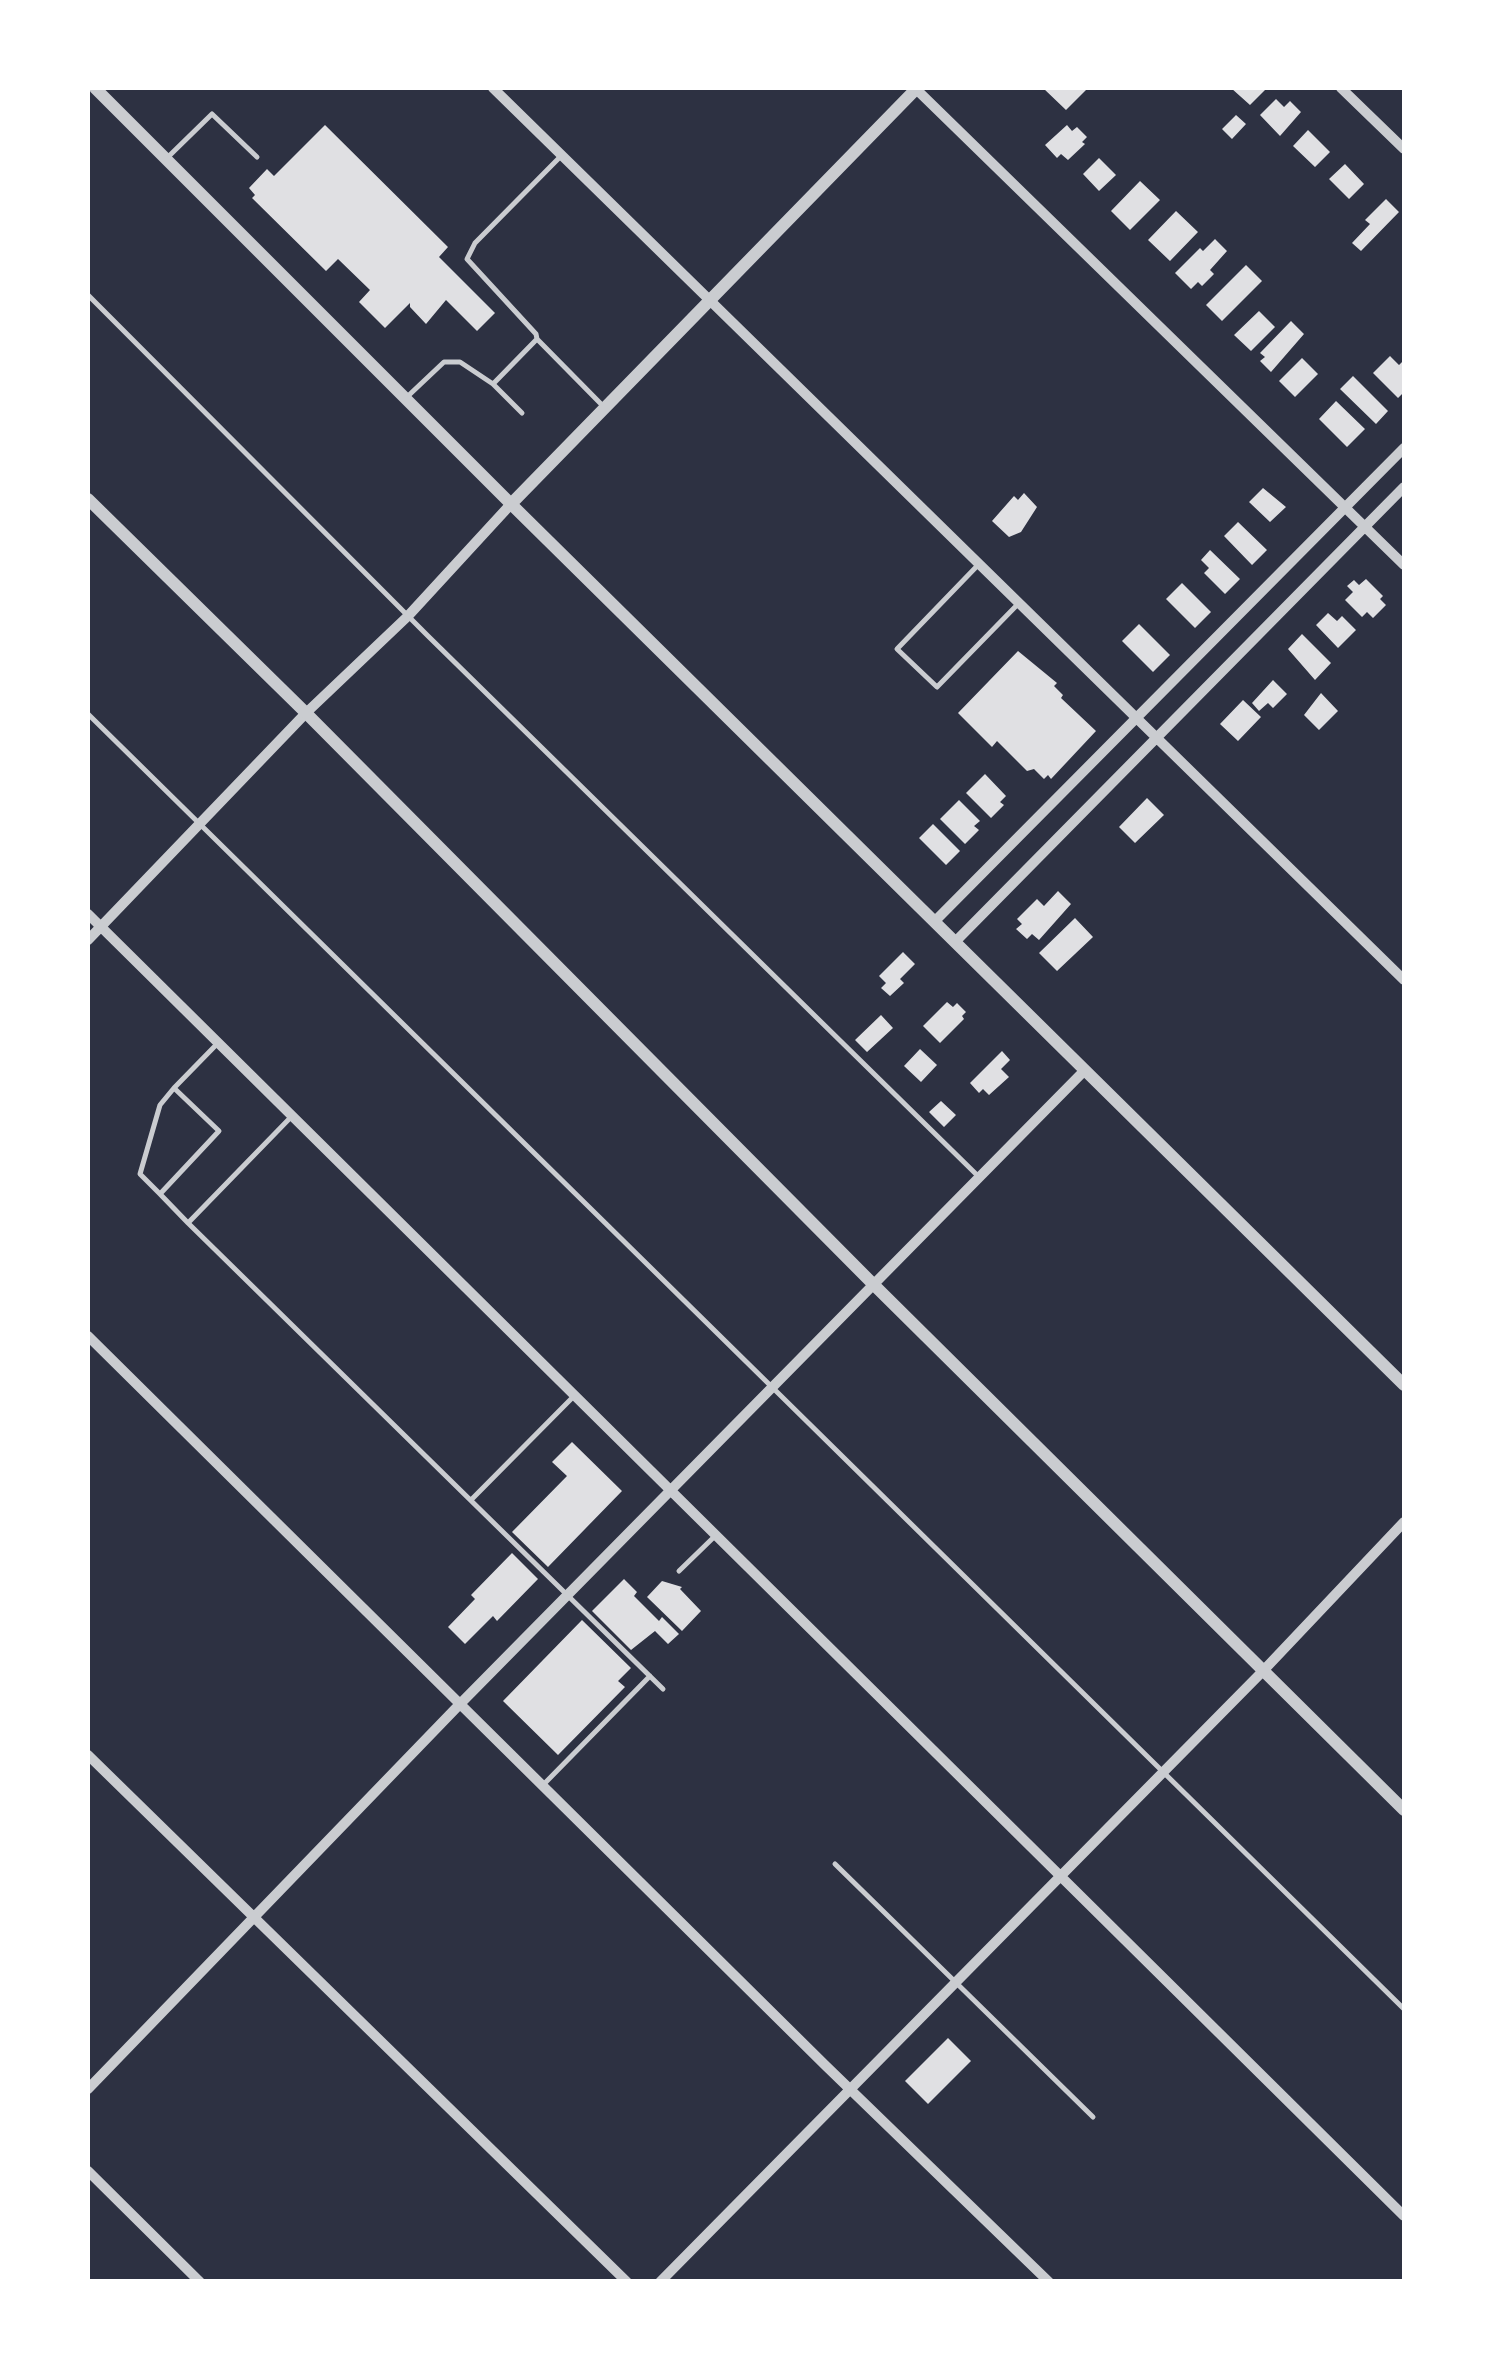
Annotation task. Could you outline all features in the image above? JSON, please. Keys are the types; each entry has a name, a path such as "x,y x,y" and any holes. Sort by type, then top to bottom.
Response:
{"street":[{"path":"95,88 1404,1385"},
{"path":"493,88 1404,980"},
{"path":"88,940 306,712 408,616 511,504 916,88 1404,565"},
{"path":"1341,88 1404,150"},
{"path":"936,920 1404,448"},
{"path":"956,940 1404,487"},
{"path":"88,499 1404,1810"},
{"path":"88,914 1404,2216"},
{"path":"88,2089 459,1705 1085,1070"},
{"path":"88,1336 1049,2282"},
{"path":"660,2282 1262,1672 1404,1522"},
{"path":"88,1755 627,2282"},
{"path":"88,2172 200,2282"}],"lane":[{"path":"166,159 212,114 257,157"},
{"path":"562,155 469,250 467,258 536,334 537,340 605,408"},
{"path":"88,295 408,616 979,1177"},
{"path":"493,384 537,340"},
{"path":"406,398 444,362 460,362 493,384 522,413"},
{"path":"980,563 897,649 937,687 1020,602"},
{"path":"88,714 1404,2009"},
{"path":"218,1042 160,1104 140,1174 663,1689"},
{"path":"160,1194 219,1131 174,1088"},
{"path":"188,1223 292,1116"},
{"path":"472,1500 575,1395"},
{"path":"679,1572 716,1534"},
{"path":"542,1786 650,1676"},
{"path":"835,1864 1094,2117"}],"building":[{"path":"1043,88 1088,88 1066,110"},
{"path":"1231,88 1267,88 1250,105"},
{"path":"1276,99 1284,107 1290,101 1301,112 1280,136 1260,115"},
{"path":"1236,115 1246,124 1232,139 1222,129"},
{"path":"325,125 448,247 439,257 495,313 477,331 446,300 426,324 410,303 385,328 359,302 370,290 338,259 326,271 252,198 255,195 249,188 267,169 274,176"},
{"path":"1067,125 1072,131 1077,127 1087,137 1068,160 1061,154 1057,158 1045,145"},
{"path":"1308,130 1330,152 1315,167 1293,146"},
{"path":"1099,158 1116,175 1099,191 1083,174"},
{"path":"1345,164 1364,184 1349,199 1329,179"},
{"path":"1140,181 1160,200 1130,230 1111,211"},
{"path":"1386,199 1399,212 1361,251 1352,243 1370,224 1365,220"},
{"path":"1176,211 1198,232 1170,261 1148,240"},
{"path":"1215,239 1227,251 1210,270 1214,274 1202,286 1198,282 1191,289 1175,273"},
{"path":"1246,265 1262,281 1222,321 1206,305"},
{"path":"1259,311 1275,327 1251,351 1234,335"},
{"path":"1291,321 1304,334 1271,372 1260,361 1265,357 1260,353"},
{"path":"1390,356 1399,365 1404,360 1404,392 1398,398 1373,373"},
{"path":"1302,358 1318,374 1295,397 1279,381"},
{"path":"1353,376 1388,411 1376,424 1340,389"},
{"path":"1336,401 1365,429 1347,447 1319,419"},
{"path":"1263,488 1286,507 1270,522 1249,502"},
{"path":"1024,493 1037,507 1021,532 1009,537 992,521 1014,496 1018,500"},
{"path":"1238,522 1267,550 1252,565 1224,536"},
{"path":"1210,550 1240,579 1225,594 1204,573 1209,568 1201,560"},
{"path":"1366,579 1383,596 1380,599 1386,605 1373,618 1367,612 1362,617 1345,600 1353,592 1347,586 1354,580 1359,585"},
{"path":"1182,583 1211,612 1195,628 1166,599"},
{"path":"1328,613 1337,621 1342,616 1356,630 1338,648 1316,625"},
{"path":"1139,624 1170,655 1153,672 1122,641"},
{"path":"1302,634 1331,663 1315,680 1288,649"},
{"path":"1018,651 1057,683 1054,686 1063,695 1061,698 1096,731 1051,779 1048,775 1044,779 1034,769 1027,771 997,741 992,747 958,713"},
{"path":"1273,680 1287,694 1273,708 1268,703 1259,711 1252,703"},
{"path":"1321,693 1338,711 1319,730 1304,715"},
{"path":"1243,700 1261,717 1238,741 1220,724"},
{"path":"985,774 1006,796 1000,802 1004,805 991,818 966,793"},
{"path":"1147,798 1164,815 1135,843 1119,827"},
{"path":"959,800 980,821 974,826 979,830 965,844 940,819"},
{"path":"933,824 960,851 946,865 919,838"},
{"path":"1058,891 1071,904 1039,940 1032,934 1027,939 1016,929 1022,924 1017,919 1037,899 1044,906"},
{"path":"1075,918 1093,937 1057,971 1039,953"},
{"path":"903,952 915,964 900,979 904,983 890,996 881,988 886,983 879,976"},
{"path":"947,1002 953,1007 957,1003 966,1012 940,1043 923,1026"},
{"path":"881,1015 893,1028 867,1052 855,1040"},
{"path":"920,1049 937,1065 921,1082 904,1066"},
{"path":"1002,1051 1010,1060 1001,1069 1009,1077 989,1095 983,1089 979,1093 970,1083"},
{"path":"941,1101 956,1115 944,1127 929,1112"},
{"path":"572,1442 622,1491 548,1567 512,1532 567,1476 552,1462"},
{"path":"512,1553 538,1579 497,1621 493,1616 465,1644 448,1627 475,1599 471,1595"},
{"path":"624,1579 637,1592 634,1596 659,1621 662,1617 679,1634 668,1644 655,1631 631,1650 592,1611"},
{"path":"662,1581 682,1587 701,1611 682,1631 647,1597"},
{"path":"582,1620 631,1668 618,1681 625,1687 558,1755 503,1701"},
{"path":"948,2038 971,2061 928,2104 905,2081"}]}
